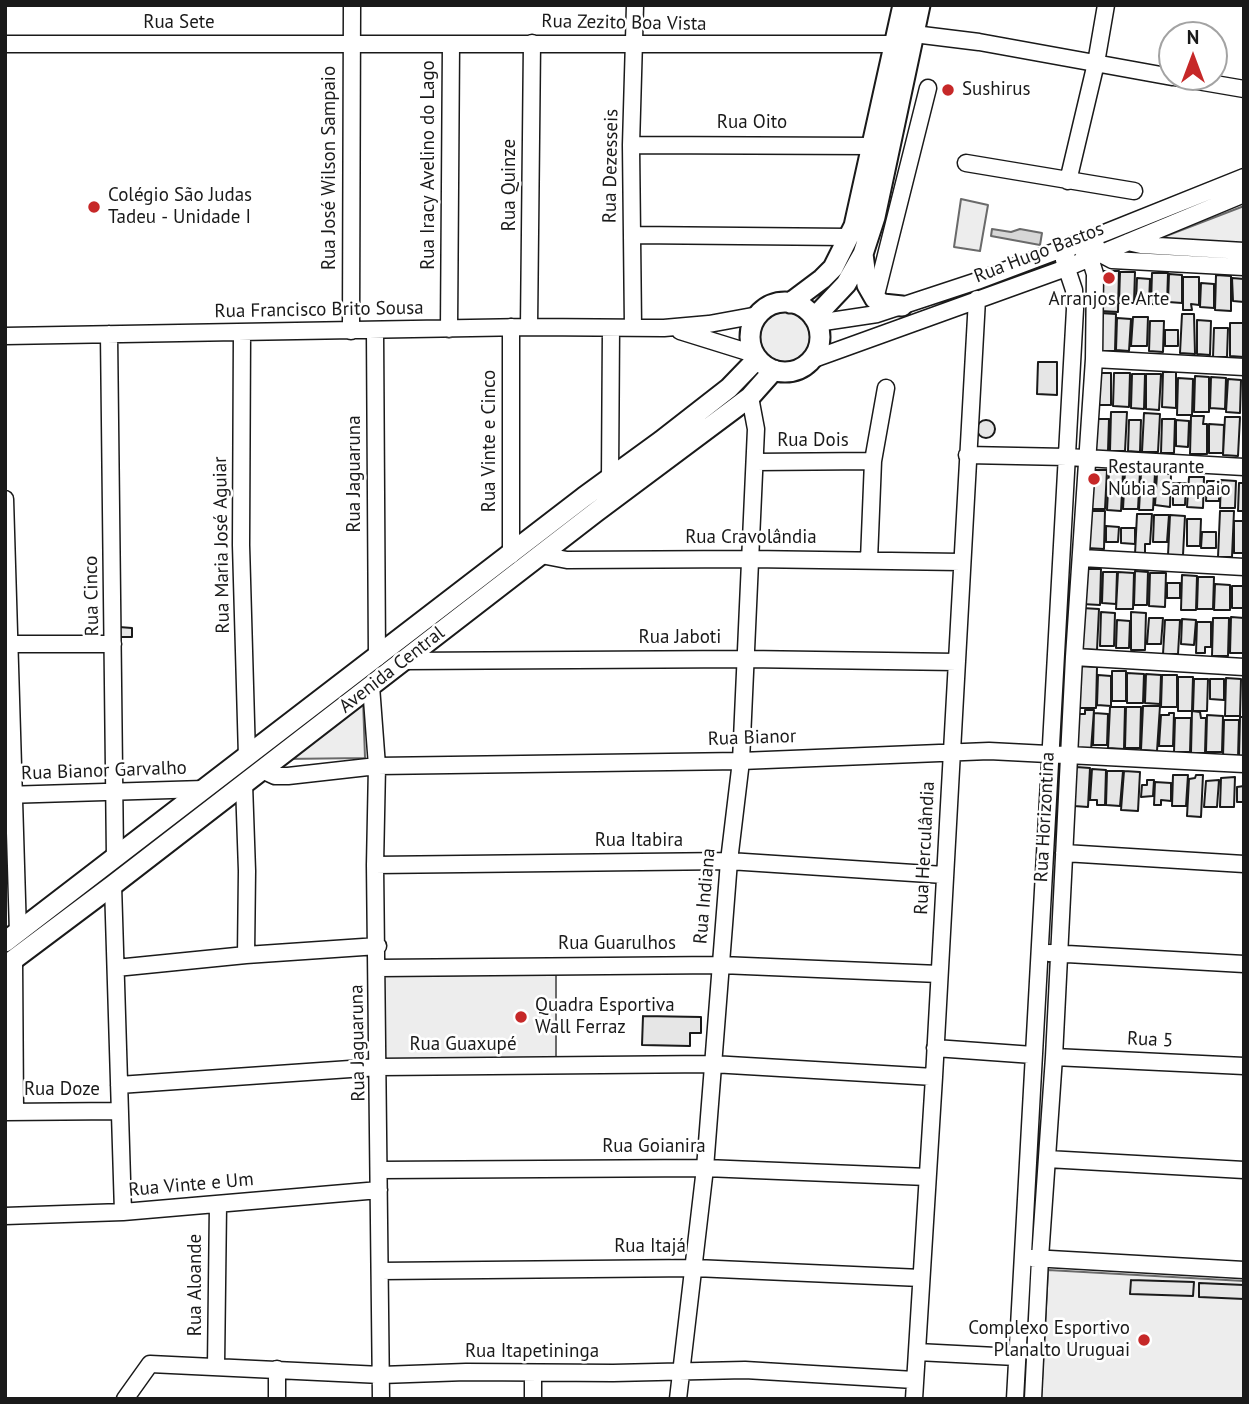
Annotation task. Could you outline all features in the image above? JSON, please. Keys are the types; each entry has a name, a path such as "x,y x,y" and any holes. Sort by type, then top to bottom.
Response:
{"main road":[{"path":"790,303 833,268 849,237 857,215 903,5"},
{"path":"816,321 846,284 863,254 874,217 920,5"},
{"path":"863,254 867,285 875,299 883,304 901,306"},
{"path":"790,303 802,306 816,321 820,343 811,360 794,371 774,370 756,357 750,334 758,315 767,307 790,303"},
{"name":"Avenida Central","path":"10,950 115,858 204,789 255,764 371,686 541,555 590,505 610,478 729,388 756,357"},
{"name":"Avenida Central","path":"10,950 113,885 244,784 255,764 377,658 511,555 750,397 774,370"}],"street":[{"name":"Rua José Wilson Sampaio","path":"351,331 352,5"},
{"name":"Rua Dezesseis","path":"633,327 631,145 635,5"},
{"path":"1068,181 1096,63 1106,5"},
{"path":"914,34 979,41 1158,74"},
{"name":"Rua Quinze","path":"529,327 532,43"},
{"name":"Rua Sete","path":"5,44 352,44"},
{"name":"Rua Zezito Boa Vista","path":"352,44 895,44"},
{"name":"Rua Iracy Avelino do Lago","path":"449,329 451,44"},
{"path":"875,299 929,88"},
{"name":"Rua Oito","path":"631,145 873,146"},
{"path":"967,163 1133,191"},
{"path":"816,321 864,318 901,306 1073,245 1244,177"},
{"name":"Rua Hugo Bastos","path":"811,360 1066,268 1244,194"},
{"path":"1104,233 1141,245 1244,251"},
{"name":"Rua Horizontina","path":"1032,1399 1054,1057 1074,657 1094,359 1094,256 1096,243 1104,233"},
{"path":"632,235 849,237"},
{"path":"1073,245 1094,256 1112,260 1244,267"},
{"path":"1066,268 1064,260 1073,245"},
{"name":"Rua Horizontina","path":"1014,1399 1075,309 1074,290 1066,268"},
{"name":"Rua Herculândia","path":"914,1399 977,299"},
{"path":"664,328 709,324 758,315"},
{"name":"Rua Francisco Brito Sousa","path":"5,336 511,327 664,328"},
{"name":"Rua Vinte e Cinco","path":"511,327 511,555"},
{"path":"610,478 611,328"},
{"path":"664,328 693,334 756,357"},
{"name":"Rua Jaguaruna","path":"375,331 377,658"},
{"name":"Rua Maria José Aguiar","path":"242,332 241,545 255,764"},
{"name":"Rua Cinco","path":"109,334 115,858"},
{"path":"1094,359 1244,366"},
{"path":"869,560 873,461 886,388"},
{"name":"Rua Indiana","path":"678,1399 705,1168 729,862 741,761 755,462 755,417 750,397"},
{"path":"967,454 1244,467"},
{"name":"Rua Dois","path":"755,462 873,461"},
{"path":"5,499 10,795 10,1112"},
{"name":"Rua Cravolândia","path":"541,555 567,560 961,562"},
{"path":"1082,558 1244,567"},
{"path":"7,644 113,644"},
{"path":"1074,657 1244,667"},
{"name":"Rua Jaboti","path":"403,662 746,659 957,662"},
{"name":"Rua Jaguaruna","path":"371,686 377,766 375,865 381,1399"},
{"name":"Rua Bianor","path":"255,764 275,776 288,776 377,766 741,761 952,751 1050,752 1244,764"},
{"path":"244,784 246,954"},
{"name":"Rua Bianor Garvalho","path":"10,795 204,789"},
{"path":"1064,853 1244,864"},
{"name":"Rua Itabira","path":"375,865 729,862 944,875"},
{"path":"113,885 123,1212"},
{"path":"116,968 246,954 378,946"},
{"path":"1039,952 1244,964"},
{"name":"Rua Guarulhos","path":"378,968 720,965 939,975"},
{"path":"934,1048 1034,1055"},
{"name":"Rua 5","path":"1054,1057 1244,1066"},
{"name":"Rua Guaxupé","path":"119,1086 379,1067 712,1064 934,1077"},
{"name":"Rua Doze","path":"10,1112 120,1111"},
{"path":"1047,1160 1244,1171"},
{"name":"Rua Goianira","path":"380,1170 705,1168 927,1177"},
{"name":"Rua Vinte e Um","path":"5,1216 123,1212 379,1189"},
{"name":"Rua Aloande","path":"216,1366 218,1205"},
{"path":"1022,1258 1244,1270"},
{"name":"Rua Itajá","path":"380,1271 695,1268 921,1278"},
{"path":"917,1352 1016,1357"},
{"name":"Rua Itapetininga","path":"125,1399 150,1364 381,1375 786,1371 914,1380"},
{"path":"277,1369 277,1399"},
{"path":"533,1373 533,1399"}],"shaded area":[{"path":"961,199 988,205 980,251 954,247"},
{"path":"1244,206 1244,246 1153,241"},
{"path":"992,229 1011,232 1020,229 1042,233 1040,245 991,236"},
{"path":"790,310 800,314 808,322 812,337 808,352 800,360 780,364 770,360 762,352 758,332 762,322 770,314"},
{"path":"363,699 365,758 284,759"},
{"path":"556,974 556,1059 383,1061 383,976"},
{"name":"Complexo Esportivo Planalto Uruguai","path":"1048,1270 1244,1281 1244,1399 1041,1399"}],"building":[{"path":"1102,271 1119,271 1118,312 1101,311"},
{"path":"1120,272 1135,272 1134,303 1119,303"},
{"path":"1152,273 1168,273 1167,305 1151,304"},
{"path":"1169,274 1182,275 1182,303 1168,302"},
{"path":"1216,275 1231,276 1231,311 1215,310"},
{"path":"1183,277 1199,277 1199,305 1191,304 1192,310 1183,310"},
{"path":"1137,278 1150,279 1149,303 1136,303"},
{"path":"1232,278 1244,279 1244,302 1233,301"},
{"path":"1201,283 1214,284 1214,308 1200,307"},
{"path":"1099,313 1116,314 1115,351 1098,351"},
{"path":"1182,314 1194,314 1195,354 1180,353"},
{"path":"1133,317 1148,317 1147,346 1131,346"},
{"path":"1117,318 1131,319 1129,351 1116,350"},
{"path":"1197,320 1211,321 1210,355 1197,354"},
{"path":"1150,321 1164,321 1163,352 1149,351"},
{"path":"1230,323 1244,323 1244,357 1230,356"},
{"path":"1214,328 1228,328 1227,357 1213,357"},
{"path":"1165,330 1178,330 1178,346 1165,346"},
{"path":"1038,362 1057,362 1057,395 1037,394"},
{"path":"1163,372 1176,372 1176,408 1162,407"},
{"path":"1097,373 1111,373 1111,405 1096,405"},
{"path":"1114,373 1130,373 1129,407 1113,406"},
{"path":"1132,374 1145,374 1144,409 1131,408"},
{"path":"1146,374 1161,374 1159,410 1146,409"},
{"path":"1195,376 1209,377 1209,412 1194,412"},
{"path":"1211,377 1226,378 1225,409 1210,408"},
{"path":"1178,378 1193,379 1192,415 1177,415"},
{"path":"1228,379 1241,380 1240,413 1226,412"},
{"path":"1111,412 1127,412 1125,451 1110,451"},
{"path":"1144,413 1160,414 1158,452 1142,452"},
{"path":"1191,416 1204,416 1203,424 1207,424 1207,454 1190,454"},
{"path":"1225,417 1240,417 1238,456 1223,455"},
{"path":"1093,419 1109,419 1108,451 1092,451"},
{"path":"1162,419 1175,419 1174,453 1161,453"},
{"path":"986,420 992,423 995,429 992,435 986,438 980,435 977,429 980,423"},
{"path":"1129,420 1141,420 1140,452 1128,451"},
{"path":"1176,420 1189,421 1188,447 1176,446"},
{"path":"1209,424 1224,425 1223,453 1209,453"},
{"path":"1091,470 1107,470 1105,509 1089,509"},
{"path":"1125,471 1140,472 1138,509 1123,509"},
{"path":"1109,472 1123,472 1121,511 1107,510"},
{"path":"1141,473 1155,473 1153,510 1139,510"},
{"path":"1157,474 1171,474 1170,507 1155,505"},
{"path":"1189,477 1204,477 1203,508 1187,507"},
{"path":"1221,480 1236,481 1235,508 1220,508"},
{"path":"1207,481 1219,481 1219,501 1206,501"},
{"path":"1173,483 1186,483 1185,505 1173,505"},
{"path":"1239,483 1244,483 1244,511 1238,511"},
{"path":"1089,511 1105,511 1104,549 1087,548"},
{"path":"1220,511 1234,511 1232,557 1218,557"},
{"path":"1137,514 1152,514 1150,544 1145,544 1145,554 1135,554"},
{"path":"1154,515 1169,515 1167,542 1153,542"},
{"path":"1170,515 1185,516 1183,555 1168,555"},
{"path":"1187,519 1201,519 1200,546 1187,546"},
{"path":"1234,521 1244,521 1244,553 1234,553"},
{"path":"1106,526 1119,527 1118,542 1106,542"},
{"path":"1121,528 1135,528 1135,544 1121,543"},
{"path":"1202,532 1216,532 1216,548 1201,548"},
{"path":"1083,569 1101,569 1100,605 1082,604"},
{"path":"1135,571 1148,572 1147,605 1134,605"},
{"path":"1103,572 1117,572 1116,604 1102,603"},
{"path":"1118,572 1134,573 1133,609 1116,609"},
{"path":"1150,573 1166,573 1165,607 1149,606"},
{"path":"1182,575 1197,576 1196,610 1181,610"},
{"path":"1198,577 1214,577 1213,609 1197,609"},
{"path":"1167,583 1180,583 1180,598 1167,598"},
{"path":"1215,584 1230,585 1230,610 1214,610"},
{"path":"1232,586 1244,586 1244,608 1232,608"},
{"path":"1082,608 1099,609 1097,650 1080,649"},
{"path":"1101,612 1115,613 1114,646 1100,646"},
{"path":"1131,612 1146,613 1145,650 1131,650"},
{"path":"1231,617 1244,618 1244,653 1230,653"},
{"path":"1149,618 1163,618 1161,644 1147,644"},
{"path":"1213,618 1229,618 1228,656 1212,656"},
{"path":"1182,619 1196,620 1194,645 1181,644"},
{"path":"1117,620 1130,621 1129,648 1116,648"},
{"path":"1165,620 1180,620 1178,654 1163,654"},
{"path":"1197,622 1211,622 1211,647 1205,647 1205,653 1196,653"},
{"path":"119,627 132,628 132,637 119,637"},
{"path":"1080,666 1097,667 1096,708 1078,708"},
{"path":"1112,671 1126,671 1126,701 1112,701"},
{"path":"1127,673 1144,674 1143,703 1127,703"},
{"path":"1146,674 1161,675 1160,704 1145,703"},
{"path":"1098,675 1111,676 1111,706 1097,705"},
{"path":"1162,675 1177,675 1177,707 1161,707"},
{"path":"1178,677 1193,677 1192,711 1178,711"},
{"path":"1226,678 1241,679 1240,716 1225,716"},
{"path":"1194,679 1208,679 1207,711 1193,711"},
{"path":"1210,679 1224,679 1224,700 1210,699"},
{"path":"1143,706 1160,706 1157,751 1141,750"},
{"path":"1110,707 1125,707 1124,749 1108,748"},
{"path":"1126,707 1141,707 1140,748 1125,748"},
{"path":"1085,710 1094,710 1091,750 1074,749 1076,714 1085,714"},
{"path":"1192,711 1200,712 1201,718 1206,718 1205,753 1191,753"},
{"path":"1094,713 1108,714 1107,745 1093,745"},
{"path":"1174,713 1173,746 1159,746 1161,715"},
{"path":"1207,715 1223,716 1222,752 1206,752"},
{"path":"1240,717 1244,717 1244,757 1239,757"},
{"path":"1175,718 1191,718 1190,752 1174,752"},
{"path":"1224,720 1239,720 1238,758 1223,757"},
{"path":"1076,767 1090,768 1088,807 1074,806"},
{"path":"1092,769 1106,770 1105,805 1097,805 1097,800 1090,800"},
{"path":"1107,771 1123,771 1120,806 1106,805"},
{"path":"1124,771 1140,772 1138,811 1121,810"},
{"path":"1173,775 1188,775 1186,806 1172,806"},
{"path":"1196,775 1203,775 1201,817 1187,816 1189,779 1195,778"},
{"path":"1235,777 1234,807 1220,807 1221,778"},
{"path":"1147,780 1154,780 1153,796 1141,797 1142,785 1147,785"},
{"path":"1219,780 1217,807 1204,807 1206,781"},
{"path":"1155,782 1171,783 1171,801 1161,800 1161,805 1154,805"},
{"path":"1244,786 1244,802 1237,802 1237,787"},
{"path":"643,1016 701,1017 701,1033 690,1033 690,1046 642,1045"},
{"path":"1131,1280 1194,1282 1193,1296 1130,1294"},
{"path":"1199,1283 1244,1285 1244,1299 1199,1297"}],"place":[{"name":"Sushirus","path":"948,90"},
{"name":"Colégio São Judas Tadeu - Unidade I","path":"94,207"},
{"name":"Arranjos e Arte","path":"1109,278"},
{"name":"Restaurante Núbia Sampaio","path":"1094,479"},
{"name":"Quadra Esportiva Wall Ferraz","path":"521,1017"},
{"name":"Complexo Esportivo Planalto Uruguai","path":"1144,1340"}]}
